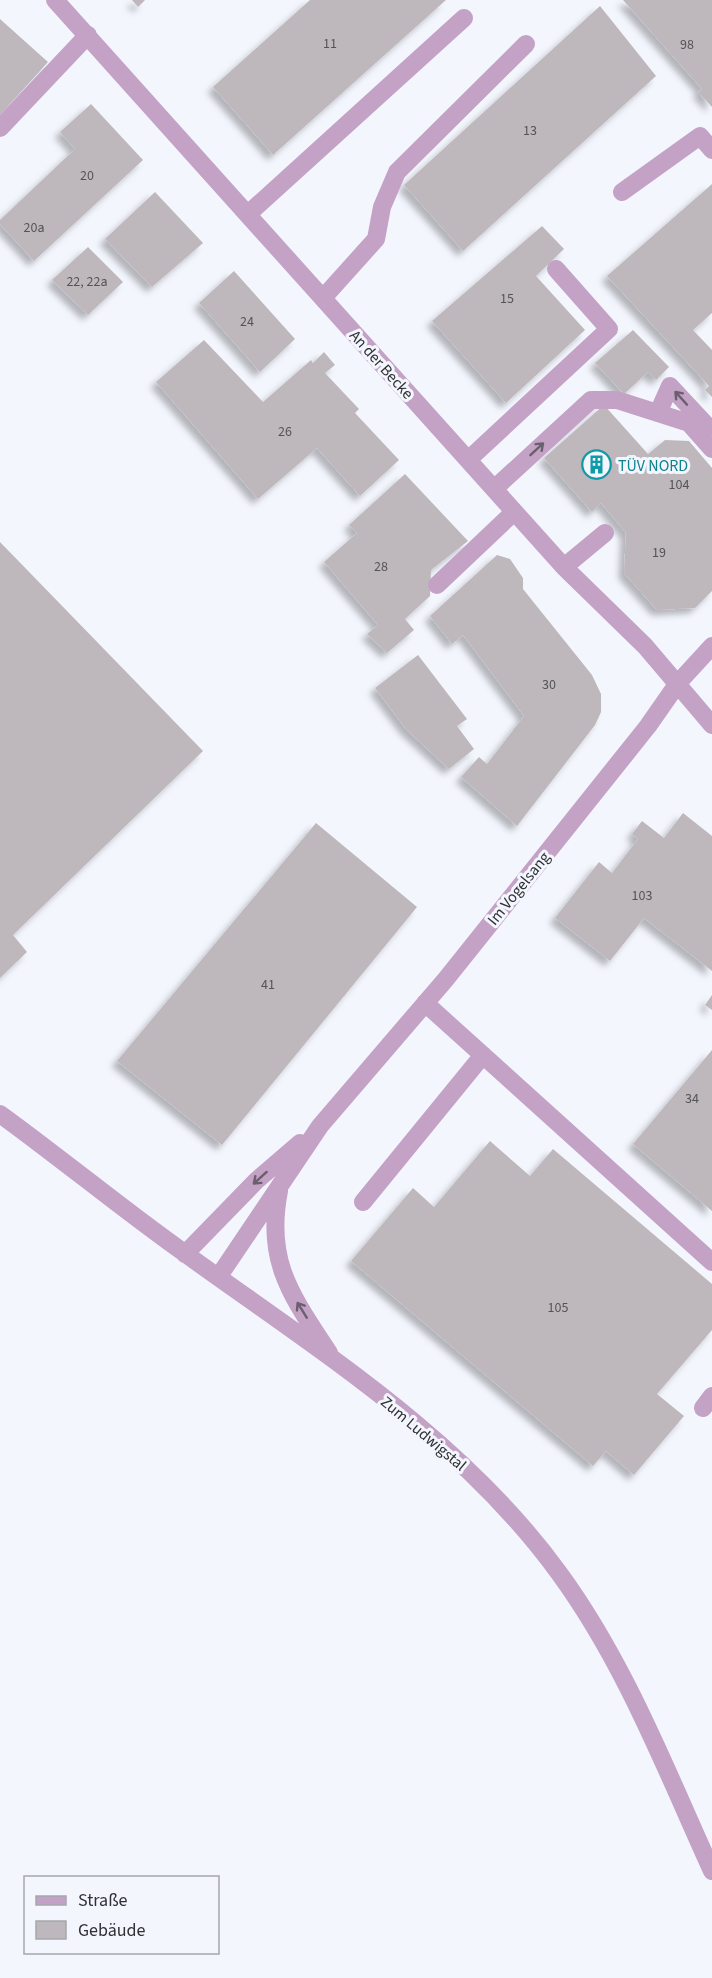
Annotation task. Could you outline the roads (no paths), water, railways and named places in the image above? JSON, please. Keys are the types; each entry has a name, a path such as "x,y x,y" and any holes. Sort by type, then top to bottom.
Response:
{"street":[{"name":"An der Becke","path":"55,0 514,512 564,567 645,646 712,725"},
{"path":"249,214 464,18"},
{"path":"0,128 88,35"},
{"path":"323,298 376,239 382,207 397,172 526,44"},
{"path":"622,192 700,136 712,150"},
{"path":"468,459 609,329 556,269"},
{"path":"658,413 670,386 712,432"},
{"path":"494,489 591,400 617,400 688,423 712,449"},
{"path":"437,585 514,512"},
{"path":"564,567 605,533"},
{"name":"Im Vogelsang","path":"219,1276 320,1126 425,1003 648,726 678,683 712,646"},
{"path":"425,1003 712,1262"},
{"path":"363,1202 483,1055"},
{"name":"Zum Ludwigstal","path":"0,1114 185,1254 219,1276 442,1443 510,1510 559,1572 606,1644 712,1871"},
{"name":"Im Vogelsang","path":"185,1254 256,1181 320,1126"},
{"name":"Im Vogelsang","path":"280,1185 275,1223 279,1265 290,1292 333,1360"}],"place":[{"name":"TÜV NORD","path":"597,465"}]}
